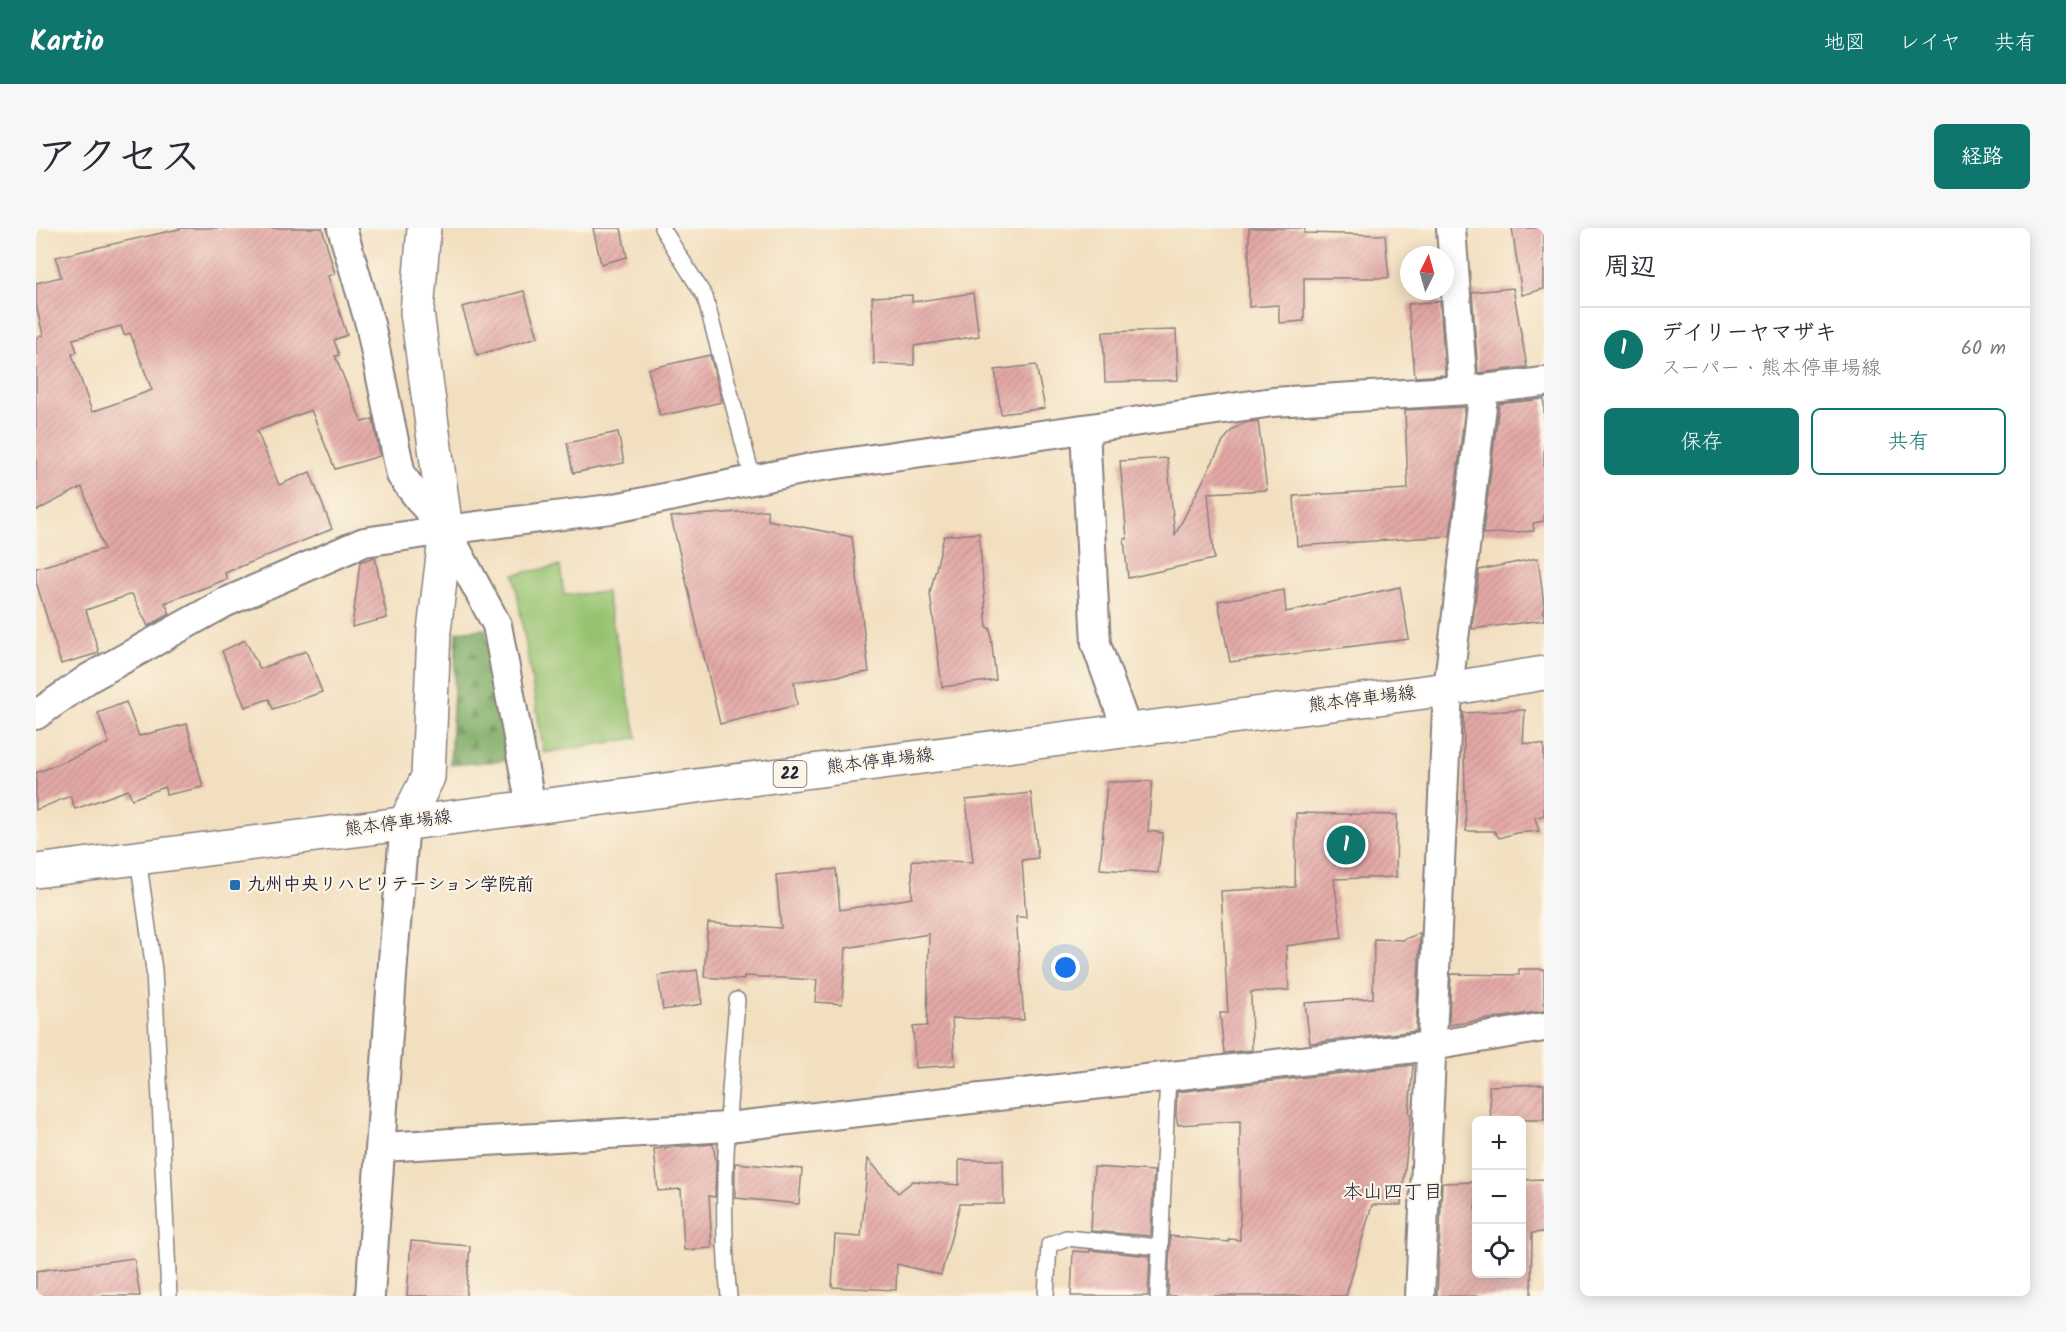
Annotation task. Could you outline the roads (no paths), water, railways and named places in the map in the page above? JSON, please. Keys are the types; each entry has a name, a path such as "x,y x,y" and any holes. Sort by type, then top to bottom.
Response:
{"main road":[{"path":"405,823 428,777 434,631 446,530 417,312 424,228"},
{"name":"熊本停車場線","path":"36,871 1448,689 1544,673"}],"street":[{"path":"342,228 370,324 401,475 446,530 497,625 531,807"},
{"path":"1420,1296 1448,689 1474,390 1450,228"},
{"path":"36,715 89,678 224,603 364,542 610,509 816,467 1273,402 1474,390 1544,382"},
{"path":"1085,429 1096,644 1127,730"},
{"path":"370,1296 394,947 405,823"},
{"path":"381,1148 728,1127 1432,1046 1544,1028"}],"lane":[{"path":"662,228 705,297 753,480"},
{"path":"138,858 154,970 169,1296"},
{"path":"729,1296 724,1252 728,1127 737,1000"},
{"path":"1158,1296 1168,1075"},
{"path":"1046,1296 1049,1245 1066,1238 1160,1247"}],"place":[{"name":"デイリーヤマザキ","path":"1346,845"},
{"name":"九州中央リハビリテーション学院前","path":"235,885"}],"district":[{"name":"本山四丁目","path":"1393,1193"}]}
